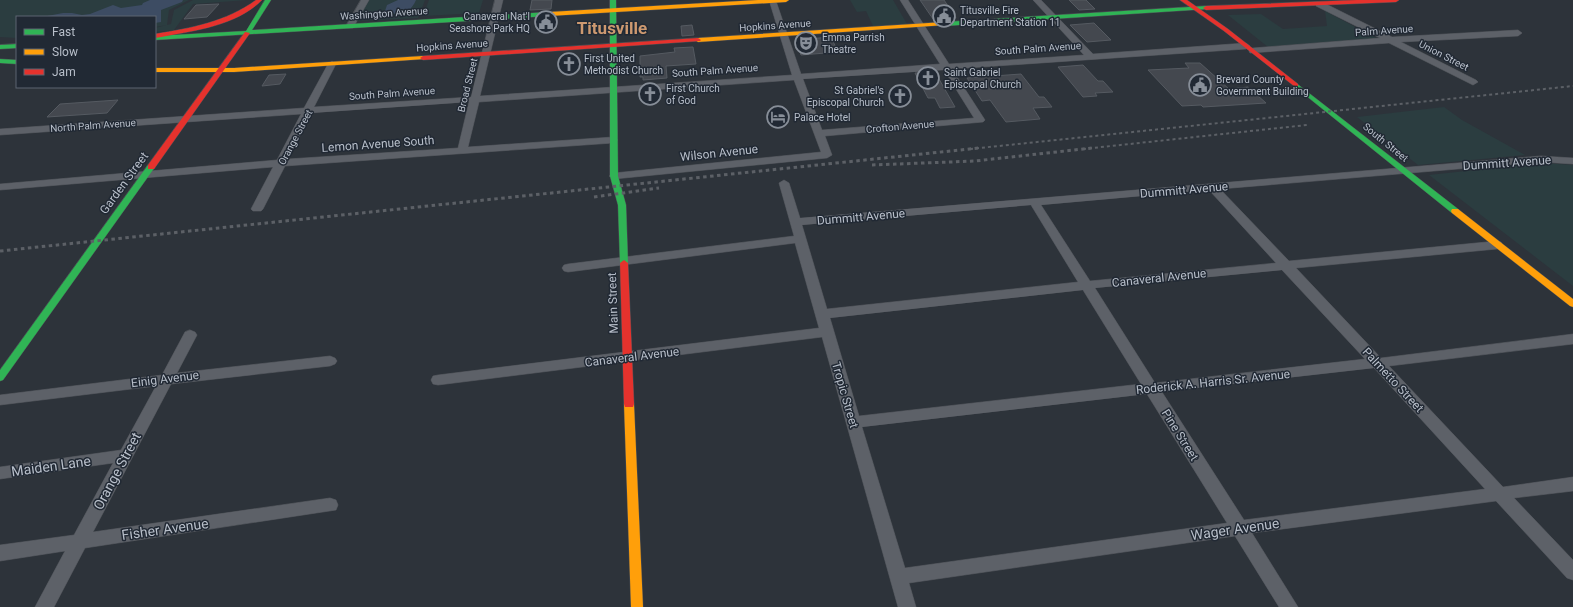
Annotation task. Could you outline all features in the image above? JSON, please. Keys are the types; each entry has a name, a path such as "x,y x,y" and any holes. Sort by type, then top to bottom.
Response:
{"main road":[{"name":"Garden Street","path":"0,377 6,361 186,118 259,16 265,0"},
{"path":"156,37 228,19 265,0"},
{"name":"Main Street","path":"613,0 614,176 622,206 637,607"},
{"name":"Washington Avenue","path":"156,37 247,33 786,0"},
{"name":"South Street","path":"1183,0 1226,30 1573,304"},
{"name":"Hopkins Avenue","path":"156,70 219,70 332,64 1194,9 1396,0"},
{"path":"1226,30 1217,14 1233,8"},
{"path":"0,47 16,46"},
{"path":"0,61 16,62"}],"street":[{"path":"350,26 364,0"},
{"name":"Broad Street","path":"462,151 499,0"},
{"path":"904,0 946,66"},
{"path":"1037,0 1090,56"},
{"path":"772,1 797,76 819,133"},
{"name":"Union Street","path":"1319,4 1473,82"},
{"name":"Palm Avenue","path":"1249,49 1518,33"},
{"name":"South Palm Avenue","path":"186,118 1090,56 1249,49"},
{"name":"Orange Street","path":"257,209 332,64"},
{"name":"Crofton Avenue","path":"819,133 980,120 946,66"},
{"name":"North Palm Avenue","path":"0,132 186,118"},
{"name":"Wilson Avenue","path":"614,176 827,155 819,133"},
{"name":"Lemon Avenue South","path":"0,187 281,163 613,140"},
{"name":"Dummitt Avenue","path":"795,222 1213,188 1541,159 1573,161"},
{"name":"Tropic Street","path":"784,183 907,607"},
{"name":"Palmetto Street","path":"1213,188 1573,572"},
{"name":"Pine Street","path":"1034,202 1289,607"},
{"path":"568,268 800,239"},
{"name":"Canaveral Avenue","path":"822,314 1087,285 1497,245"},
{"name":"Canaveral Avenue","path":"438,380 627,358 827,332"},
{"name":"Orange Street","path":"44,607 190,335"},
{"name":"Roderick A. Harris Sr. Avenue","path":"853,422 1377,363 1573,339"},
{"name":"Einig Avenue","path":"0,400 167,379 330,361"},
{"name":"Maiden Lane","path":"0,473 125,455"},
{"name":"Wager Avenue","path":"898,577 1239,528 1501,495 1573,484"},
{"name":"Fisher Avenue","path":"0,553 330,505"}],"shaded area":[{"path":"0,0 189,0 169,10 167,25 156,27 156,16 16,16 16,38 0,37"},
{"path":"193,0 248,0 193,4 174,30 156,32 156,28 171,24 174,10"},
{"path":"369,0 425,0 418,18 357,21"},
{"path":"429,0 483,0 479,13 423,16"},
{"path":"850,0 893,0 907,24 873,26 866,11 857,12"},
{"path":"1325,11 1378,39 1268,47 1228,15 1261,14 1283,29 1327,26"},
{"path":"1444,107 1462,120 1525,155 1418,165 1357,117"},
{"path":"1541,163 1573,165 1573,286 1429,175"}],"water":[{"path":"150,0 183,0 182,2 161,10 161,22 156,23 156,16 47,16 63,13 82,15 90,14 113,5 121,8 142,5"},
{"path":"398,0 416,0 414,5 404,13 396,14 385,11 387,5"}],"building":[{"path":"532,0 552,0 551,9 530,10"},
{"path":"920,0 944,0 956,18 933,19"},
{"path":"1069,0 1086,0 1095,9 1079,10"},
{"path":"219,4 207,17 184,19 196,5"},
{"path":"1094,23 1111,40 1087,42 1070,25"},
{"path":"692,25 694,35 682,36 681,26"},
{"path":"831,37 838,52 801,55 796,40"},
{"path":"693,47 696,64 666,66 667,78 643,80 643,77 640,77 640,56 675,52 674,48"},
{"name":"Brevard County Government Building","path":"1185,63 1200,63 1229,89 1248,87 1266,103 1203,107 1201,105 1182,106 1148,70 1189,68"},
{"path":"1083,65 1098,81 1103,81 1113,92 1095,93 1097,96 1083,97 1058,67"},
{"path":"935,72 955,107 940,108 935,98 928,98 915,73"},
{"path":"286,74 280,84 262,86 269,75"},
{"path":"1021,74 1039,97 1044,97 1052,107 1033,108 1040,119 1006,122 990,100 982,101 967,78"},
{"path":"118,100 107,113 47,117 60,104"}],"railway":[{"path":"970,149 1573,86"},
{"path":"1083,149 1307,125"},
{"path":"0,251 979,148"},
{"path":"1083,149 1092,148"},
{"path":"872,165 975,161 1083,149"},
{"path":"594,197 659,188"}],"traffic: fast":[{"path":"247,33 268,0"},
{"path":"613,0 614,176 622,205 624,263"},
{"path":"944,24 1206,8"},
{"path":"156,38 549,14"},
{"path":"0,47 16,46"},
{"path":"0,61 16,62"},
{"path":"1296,85 1455,211"},
{"path":"0,377 151,167"}],"traffic: slow":[{"path":"549,14 786,0"},
{"path":"698,40 944,24"},
{"path":"156,70 234,70 423,58"},
{"path":"1455,211 1573,304"},
{"path":"629,404 637,607"}],"traffic: jam":[{"path":"156,36 197,28 223,21 236,15 259,0"},
{"path":"1183,0 1226,30 1296,85"},
{"path":"1206,8 1396,0"},
{"path":"151,167 247,33"},
{"path":"423,58 698,40"},
{"path":"624,263 629,404"}],"place":[{"name":"Titusville Fire Department Station 11","path":"944,16"},
{"name":"Canaveral Nat'l Seashore Park HQ","path":"546,22"},
{"name":"Emma Parrish Theatre","path":"806,43"},
{"name":"First United Methodist Church","path":"569,64"},
{"name":"Saint Gabriel Episcopal Church","path":"928,78"},
{"name":"Brevard County Government Building","path":"1200,85"},
{"name":"First Church of God","path":"650,94"},
{"name":"St Gabriel's Episcopal Church","path":"900,96"},
{"name":"Palace Hotel","path":"778,117"}],"district":[{"name":"Titusville","path":"612,28"}]}
